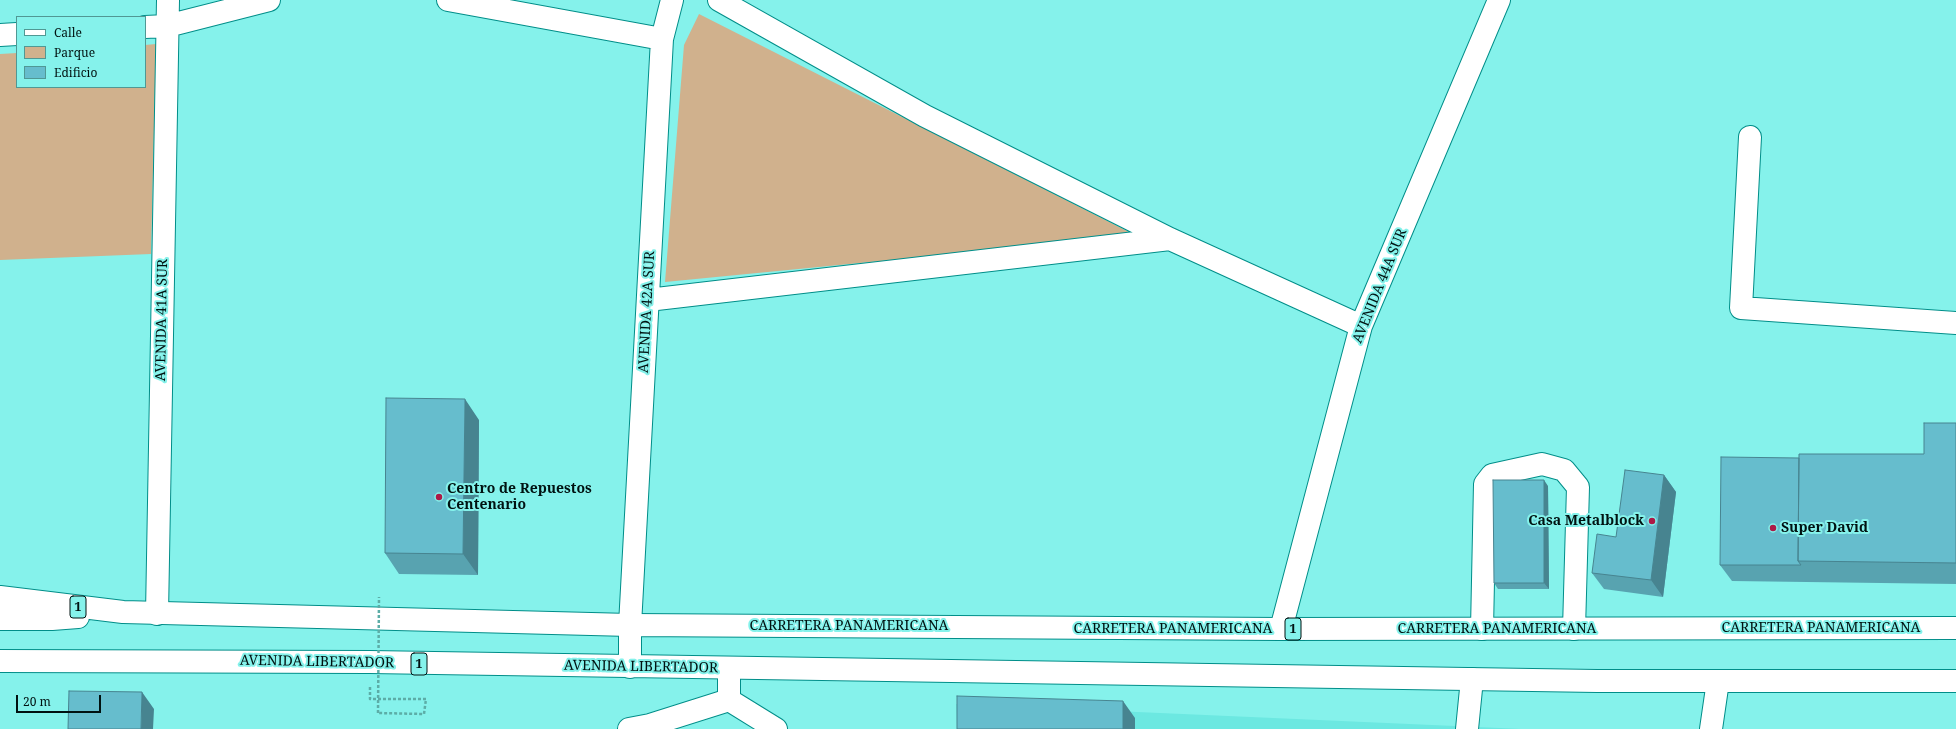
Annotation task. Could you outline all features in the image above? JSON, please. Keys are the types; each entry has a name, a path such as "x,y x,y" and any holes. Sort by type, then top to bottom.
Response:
{"main road":[{"name":"AVENIDA 41A SUR","path":"157,614 168,0"},
{"path":"146,27 167,26 268,0"},
{"path":"448,0 662,39"},
{"name":"AVENIDA 42A SUR","path":"630,667 630,625 662,39 672,0"},
{"path":"719,0 925,116 1170,240 1361,326"},
{"name":"AVENIDA 44A SUR","path":"1281,629 1361,326 1499,0"},
{"path":"0,35 16,34"},
{"path":"1750,138 1741,308 1956,323"},
{"path":"648,300 1170,240"},
{"path":"1482,629 1485,484 1492,475 1542,464 1564,470 1578,487 1574,629"},
{"name":"1","path":"0,597 123,612 157,614 630,625"},
{"path":"0,619 52,619 123,612"},
{"name":"CARRETERA PANAMERICANA","path":"630,625 1281,629 1956,628"},
{"name":"AVENIDA LIBERTADOR","path":"0,661 362,662 729,668"},
{"path":"728,700 729,668"},
{"name":"1","path":"729,668 1472,679 1956,681"},
{"path":"1467,729 1472,679"},
{"path":"1711,729 1718,681"},
{"path":"628,729 650,725 728,700 776,729"}],"path":[{"path":"370,698 426,699 424,714 378,713 379,597"}],"shaded area":[{"path":"956,704 1500,728 1521,729 957,729"}],"green space":[{"path":"699,14 1137,236 665,282 684,45"},
{"path":"156,44 151,254 0,260 0,54 16,53 16,88 146,88 146,45"}],"building":[{"name":"Centro de Repuestos Centenario","path":"386,398 465,399 463,554 385,553"},
{"path":"1924,423 1956,423 1956,563 1798,561 1799,454 1924,454"},
{"name":"Super David","path":"1721,457 1799,458 1798,561 1801,565 1720,565"},
{"path":"1625,470 1664,475 1651,580 1592,573 1597,534 1616,537"},
{"path":"1493,480 1544,480 1544,583 1494,583"},
{"path":"69,691 142,692 141,729 68,729"},
{"path":"957,696 1123,701 1123,729 957,729"}],"place":[{"name":"Centro de Repuestos Centenario","path":"439,497"},
{"name":"Casa Metalblock","path":"1652,521"},
{"name":"Super David","path":"1773,528"}]}
